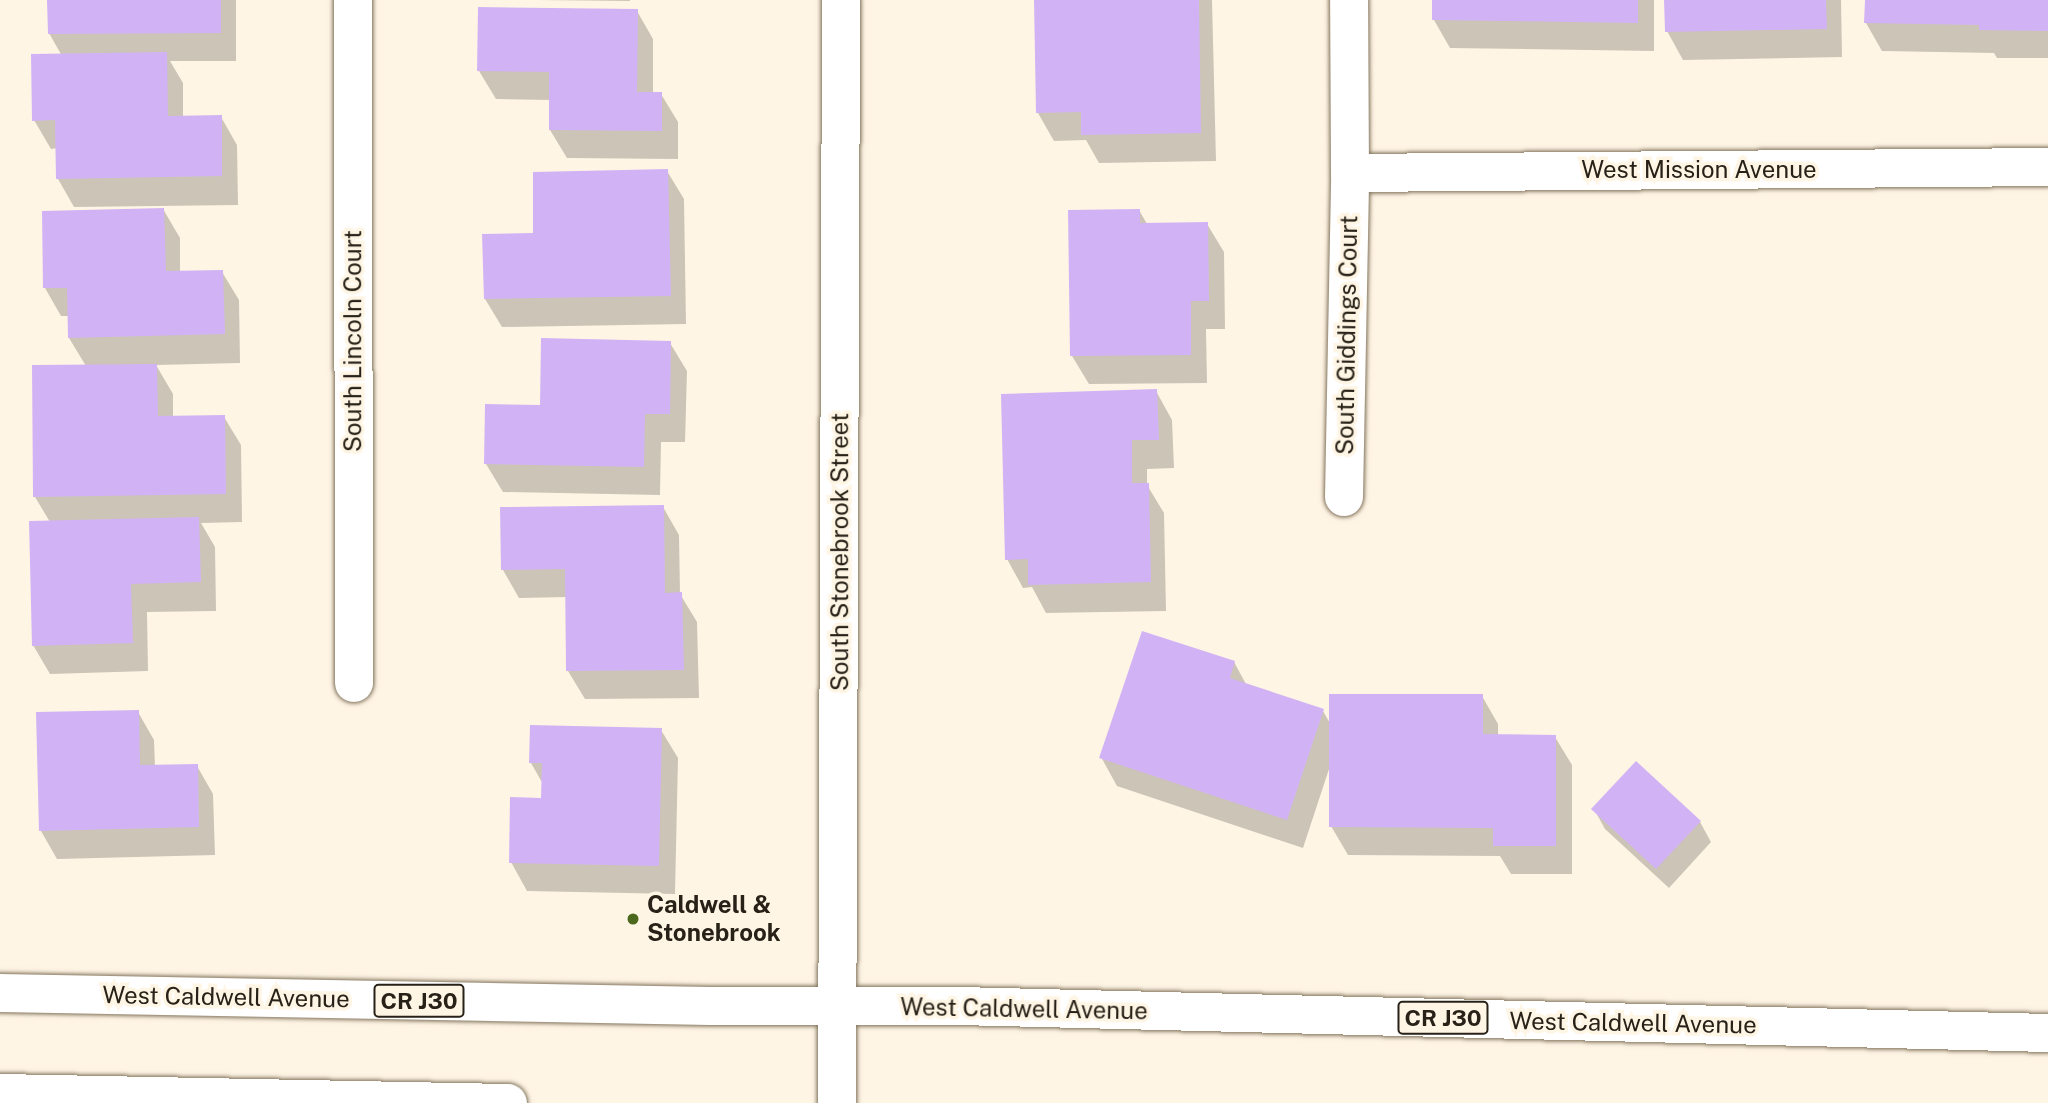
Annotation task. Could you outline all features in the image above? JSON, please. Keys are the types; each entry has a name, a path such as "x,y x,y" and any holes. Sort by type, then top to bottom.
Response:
{"street":[{"name":"South Lincoln Court","path":"352,0 354,683"},
{"name":"South Stonebrook Street","path":"837,1103 841,0"},
{"name":"South Giddings Court","path":"1344,497 1350,173 1349,0"},
{"name":"West Mission Avenue","path":"1350,173 2048,167"},
{"name":"West Caldwell Avenue","path":"0,993 959,1006 2048,1033"},
{"path":"0,1093 337,1102 508,1103"}],"building":[{"path":"47,0 221,0 221,33 48,34"},
{"path":"1034,0 1199,0 1201,133 1081,135 1081,112 1036,113"},
{"path":"1432,0 1638,0 1638,23 1432,20"},
{"path":"1664,0 1826,0 1827,29 1665,32"},
{"path":"1865,0 2048,0 2048,31 1979,30 1979,25 1864,23"},
{"path":"478,7 638,9 637,92 662,92 662,131 549,130 549,72 477,71"},
{"path":"167,52 168,116 222,115 222,176 56,179 55,120 32,121 31,54"},
{"path":"668,169 671,296 484,299 482,234 533,233 533,172"},
{"path":"164,208 166,271 223,270 225,334 68,338 67,288 43,288 42,211"},
{"path":"1140,209 1140,223 1208,222 1209,301 1191,301 1191,355 1070,356 1068,210"},
{"path":"541,338 671,341 670,414 645,414 644,467 484,464 485,404 540,405"},
{"path":"157,364 158,416 225,415 226,494 33,497 32,365"},
{"path":"1157,389 1159,440 1132,440 1132,483 1149,483 1151,582 1028,585 1028,559 1005,560 1001,394"},
{"path":"664,505 665,593 682,592 684,670 566,671 565,569 501,570 500,507"},
{"path":"199,517 201,582 131,584 133,643 32,646 29,521"},
{"path":"1142,631 1235,661 1230,678 1324,709 1287,820 1099,758"},
{"path":"1329,694 1483,694 1483,734 1556,735 1556,846 1493,846 1493,828 1329,827"},
{"path":"139,710 140,765 198,764 199,827 39,831 36,712"},
{"path":"530,725 662,728 659,866 509,863 510,797 541,798 542,763 529,763"},
{"path":"1636,761 1701,821 1656,869 1591,809"}],"place":[{"name":"Caldwell & Stonebrook","path":"633,919"}]}
